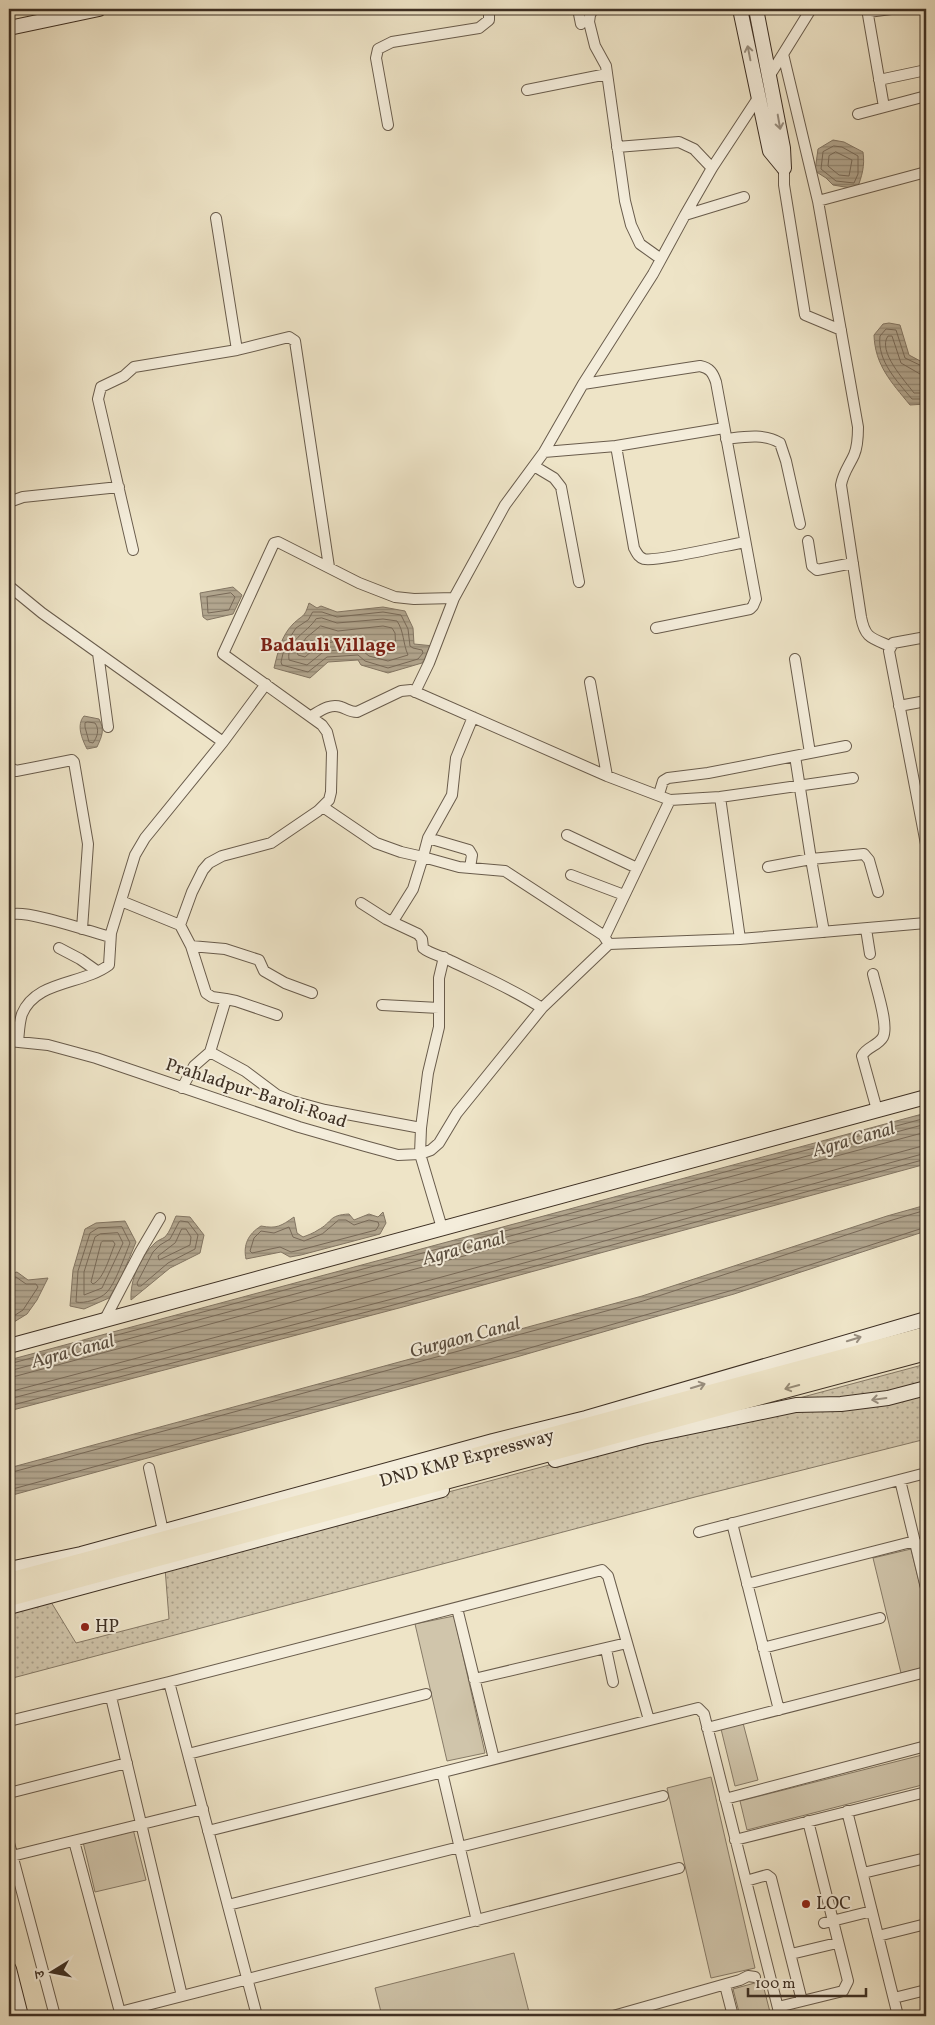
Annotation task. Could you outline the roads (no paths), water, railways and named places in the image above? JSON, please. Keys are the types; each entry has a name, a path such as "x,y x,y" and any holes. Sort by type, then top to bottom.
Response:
{"highway":[{"name":"DND KMP Expressway","path":"9,1597 836,1368 926,1336"},
{"name":"DND KMP Expressway","path":"9,1582 836,1368 926,1351"}],"street":[{"path":"9,28 99,9"},
{"path":"388,125 376,58 378,49 392,42 479,28 489,20 489,9"},
{"path":"578,9 581,24"},
{"path":"593,9 590,14 593,40 604,60 607,74 625,201 631,225 640,244 661,259"},
{"path":"740,9 770,151 784,168"},
{"path":"756,9 783,148 784,185 805,315 841,330"},
{"path":"770,75 811,9"},
{"path":"884,107 867,11 891,9"},
{"path":"783,54 818,201 858,427 855,454 846,467 842,485 863,629 869,638 890,646"},
{"path":"879,80 926,70"},
{"path":"528,90 607,74"},
{"path":"858,114 926,96"},
{"path":"415,692 429,663 454,598 505,505 544,452 583,384 661,259 712,168 758,98"},
{"path":"617,147 679,142 694,149 712,168"},
{"path":"818,201 926,172"},
{"path":"685,215 744,197"},
{"path":"216,218 237,350"},
{"path":"133,550 120,486 98,399 101,387 122,378 134,367 237,350 289,337 295,341 329,567"},
{"path":"583,384 700,366 712,371 716,382 756,595 753,606 656,628"},
{"path":"544,452 616,446 724,428"},
{"path":"726,439 759,437 771,438 780,443 783,447 800,524"},
{"path":"616,446 634,548 642,559 658,558 745,542"},
{"path":"534,466 554,478 561,487 579,582"},
{"path":"9,502 23,497 120,486"},
{"path":"808,541 812,566 817,570 853,564"},
{"path":"180,925 192,892 203,870 209,863 222,856 271,843 323,807 329,800 331,792 332,752 327,732 322,724 223,653 274,543 278,542 359,583 395,597 414,600 454,598"},
{"path":"9,586 42,613 223,742"},
{"path":"890,646 898,641 926,637"},
{"path":"890,646 890,657 926,844"},
{"path":"98,653 108,727"},
{"path":"795,659 810,753"},
{"path":"590,682 607,776"},
{"path":"13,1042 21,1017 26,1007 34,998 49,988 83,978 109,964 110,937 135,855 145,838 223,742 266,684"},
{"path":"311,716 333,705 356,712 401,690 415,692 607,776 670,800 720,797 853,778"},
{"path":"899,706 926,701"},
{"path":"393,922 413,889 428,838 452,795 456,758 473,717"},
{"path":"658,794 663,781 666,779 846,746"},
{"path":"795,756 810,859 824,932"},
{"path":"9,763 13,770 16,771 72,760 74,762 88,844 82,929"},
{"path":"720,797 740,938"},
{"path":"420,1154 432,1150 439,1143 457,1113 542,1008 607,940 624,895 670,800"},
{"path":"323,807 376,843 401,852 448,865 505,871 607,940 740,938 926,923"},
{"path":"567,835 637,868"},
{"path":"428,838 470,851 470,868"},
{"path":"768,867 810,859 864,854 869,860 878,892"},
{"path":"571,875 624,895"},
{"path":"121,901 180,925 191,946 206,993 212,997 236,1001 277,1015"},
{"path":"361,903 418,934 425,950 444,957 526,997 542,1008"},
{"path":"9,915 16,913 48,919 110,937"},
{"path":"866,929 870,954"},
{"path":"191,946 225,949 259,960 264,971 285,983 312,994"},
{"path":"59,948 97,971"},
{"path":"442,1228 420,1154 421,1128 428,1073 437,1038 439,978 444,957"},
{"path":"873,974 884,1030 879,1042 864,1052 862,1056 877,1110"},
{"path":"182,1088 194,1066 210,1052 226,999"},
{"path":"382,1005 439,1008"},
{"name":"Prahladpur-Baroli Road","path":"13,1042 48,1045 96,1058 299,1127 365,1146 398,1154 420,1154"},
{"path":"210,1052 245,1071 277,1095 292,1101 325,1110 421,1128"},
{"path":"9,1346 926,1097"},
{"path":"104,1321 160,1218"},
{"path":"9,1570 81,1554 492,1441 586,1418 869,1334 926,1319"},
{"path":"9,1607 642,1436 796,1405 841,1404 888,1398 926,1388"},
{"path":"149,1468 163,1532"},
{"path":"699,1532 926,1473"},
{"path":"900,1480 926,1588"},
{"path":"732,1523 779,1710"},
{"path":"748,1584 914,1541"},
{"path":"9,1721 111,1697 602,1570 608,1576 649,1720"},
{"path":"457,1608 494,1759"},
{"path":"764,1648 880,1618"},
{"path":"474,1679 627,1643"},
{"path":"606,1649 613,1682"},
{"path":"707,1728 926,1672"},
{"path":"169,1682 257,2016"},
{"path":"188,1754 426,1694"},
{"path":"111,1697 182,1996"},
{"path":"208,1831 698,1708 704,1714 779,2012 802,2001 843,1991 848,1981 837,1943 828,1922 808,1821"},
{"path":"725,1798 926,1746"},
{"path":"9,1793 126,1763"},
{"path":"442,1772 477,1920"},
{"path":"736,1840 926,1792"},
{"path":"228,1905 663,1796"},
{"path":"12,1856 202,1809"},
{"path":"848,1812 898,2016"},
{"path":"74,1841 120,2014 182,1996 679,1868"},
{"path":"9,1843 55,2016"},
{"path":"863,1873 926,1858"},
{"path":"746,1881 767,1875 770,1878 802,2001"},
{"path":"828,1922 872,1911"},
{"path":"878,1936 926,1924"},
{"path":"791,1954 837,1943"},
{"path":"9,1969 21,2016"},
{"path":"613,2016 740,1980 746,1982 755,1977 769,1974"},
{"path":"725,1985 734,2016"},
{"path":"894,1998 926,1990"},
{"path":"9,1992 15,2016"}],"water":[{"path":"833,140 844,142 863,152 863,171 857,189 833,185 815,171 818,149"},
{"path":"883,324 900,325 909,355 926,364 926,404 910,405 885,373 877,355 874,335"},
{"path":"233,587 242,595 233,614 207,620 203,617 200,593"},
{"path":"309,603 317,608 321,606 337,612 383,607 405,611 413,628 414,644 434,646 422,663 388,673 361,665 358,660 328,662 310,678 274,668 286,634 304,614"},
{"path":"84,716 99,719 101,723 102,733 97,747 87,749 83,741 80,724"},
{"name":"Agra Canal","path":"926,1113 926,1164 399,1308 9,1411 9,1360"},
{"path":"926,1205 926,1231 734,1294 520,1356 9,1496 9,1468 642,1296"},
{"path":"383,1212 386,1223 380,1234 301,1255 290,1257 281,1252 246,1259 245,1249 248,1240 261,1226 279,1226 294,1217 297,1233 303,1237 323,1227 337,1216 349,1214 354,1220 369,1214 378,1217"},
{"path":"176,1216 190,1217 204,1235 200,1253 170,1268 131,1300 132,1284 137,1269 155,1243 167,1235"},
{"path":"125,1221 136,1242 121,1278 109,1298 84,1309 70,1306 73,1270 85,1229 96,1223"},
{"path":"17,1272 28,1280 48,1278 37,1300 27,1314 9,1325 9,1274"}],"place":[{"name":"HP","path":"85,1627"},
{"name":"LOC","path":"806,1904"}],"district":[{"name":"Badauli Village","path":"328,646"}],"water label":[{"name":"Gurgaon Canal","path":"465,1338"}]}
